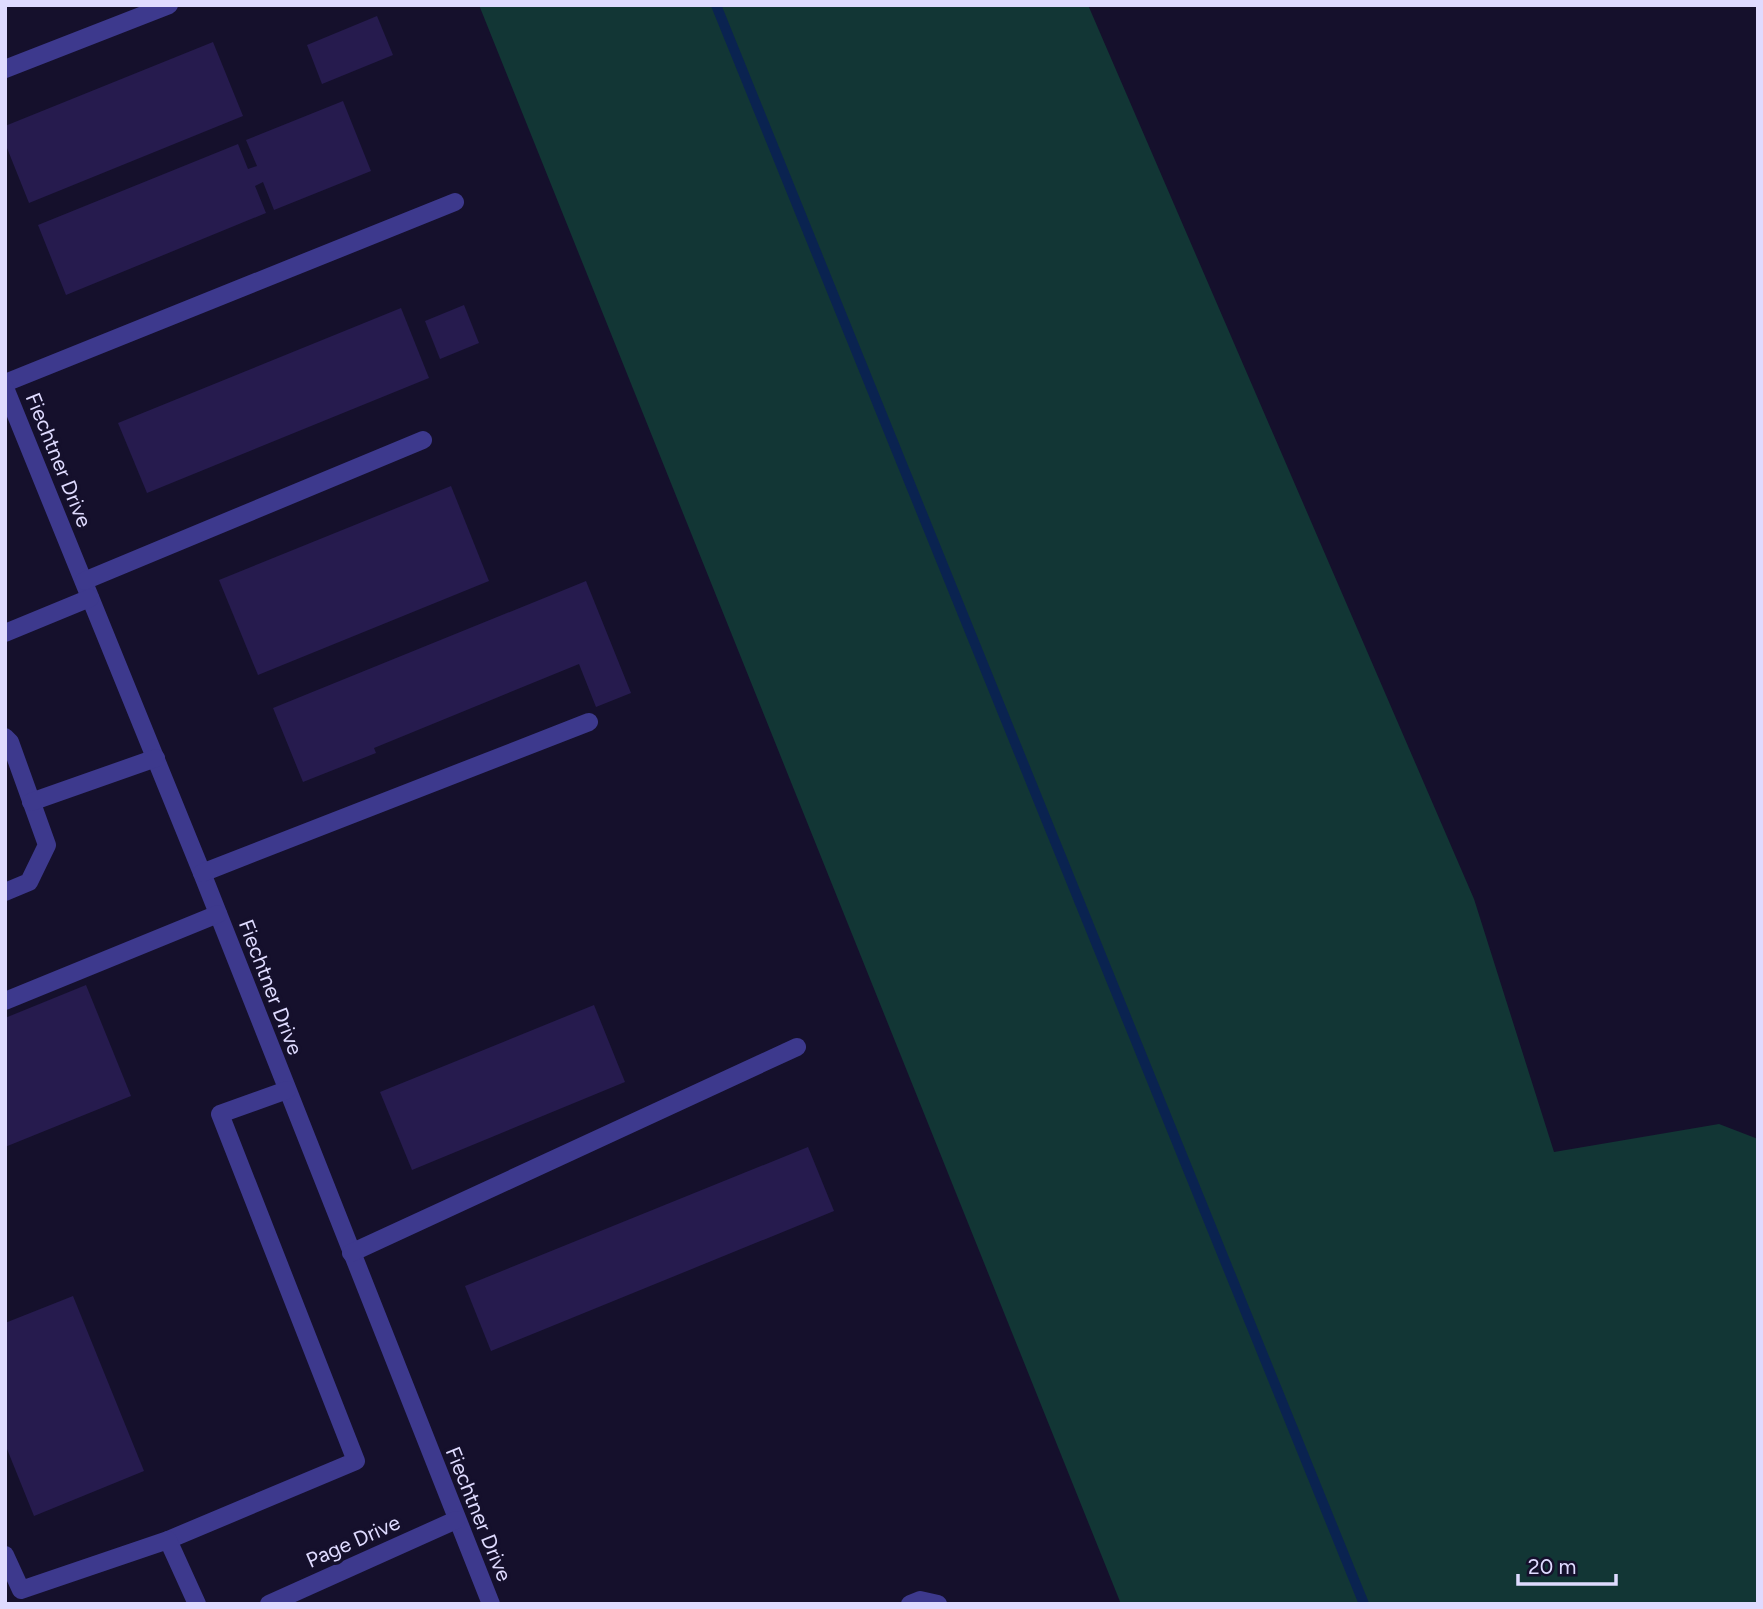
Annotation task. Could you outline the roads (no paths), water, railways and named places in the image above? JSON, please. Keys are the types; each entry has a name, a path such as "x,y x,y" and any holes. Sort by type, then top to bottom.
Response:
{"street":[{"path":"5,69 169,5"},
{"path":"5,386 455,202"},
{"name":"Fiechtner Drive","path":"5,386 202,873 491,1604"},
{"path":"5,633 87,589 423,440"},
{"path":"202,873 589,722"},
{"path":"5,737 10,742 47,845 29,881 5,892"},
{"path":"31,802 156,758"},
{"path":"5,1001 218,914"},
{"path":"351,1253 797,1047"},
{"path":"5,1555 20,1597 356,1461 220,1114 287,1090"},
{"name":"Page Drive","path":"269,1604 456,1520"},
{"path":"168,1539 197,1604"},
{"path":"910,1604 920,1600 938,1604"}],"waterway":[{"path":"716,5 1364,1604"}]}
